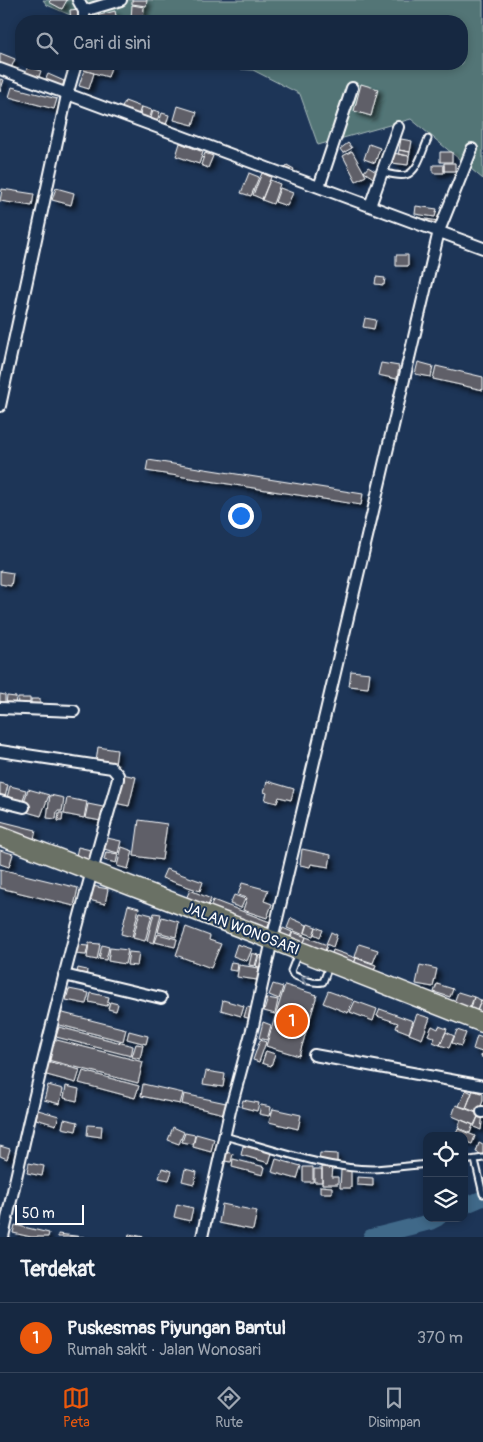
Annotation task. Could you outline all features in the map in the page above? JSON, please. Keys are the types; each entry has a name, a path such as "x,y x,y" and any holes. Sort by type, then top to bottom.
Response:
{"highway":[{"name":"JALAN WONOSARI","path":"0,836 299,950 483,1023"}],"street":[{"path":"78,0 84,15"},
{"path":"86,15 121,0"},
{"path":"0,69 483,248"},
{"path":"0,406 67,95 74,70"},
{"path":"319,187 352,88"},
{"path":"370,206 398,128"},
{"path":"202,1237 230,1111 254,1026 272,940 438,231 472,149"},
{"path":"0,708 74,711"},
{"path":"0,751 112,768 116,772 118,780 64,975 23,1143 3,1237"},
{"path":"0,801 24,807"},
{"path":"64,975 160,998"},
{"path":"314,1055 483,1086"}],"lane":[{"path":"382,172 400,176 408,175 414,170 428,139"},
{"path":"299,950 292,971 293,974 299,977 317,984 323,982 331,963"},
{"path":"224,1136 307,1159 342,1166 372,1169 423,1164"},
{"path":"468,1161 483,1158"},
{"path":"474,1160 483,1194"}],"green space":[{"path":"43,0 483,0 483,179 411,119 318,145 300,94 253,70 468,70 468,15 70,15 47,5"}],"building":[{"path":"51,0 67,0 62,9 49,2"},
{"path":"132,0 147,0 146,6 132,4"},
{"path":"132,5 144,7 143,15 131,15"},
{"path":"79,9 80,15 70,15 70,10"},
{"path":"115,11 116,15 100,15"},
{"path":"0,53 15,59 11,68 0,64"},
{"path":"26,70 41,71 38,79 25,74"},
{"path":"83,70 110,70 108,77"},
{"path":"84,70 94,73 89,89 79,86"},
{"path":"48,74 64,81 62,88 45,81"},
{"path":"0,79 4,80 0,92"},
{"path":"361,84 378,89 371,116 354,111"},
{"path":"12,87 57,99 54,109 9,97"},
{"path":"125,101 141,107 138,116 121,110"},
{"path":"178,106 197,112 193,125 174,120"},
{"path":"142,107 152,110 149,122 139,119"},
{"path":"153,110 160,112 156,124 150,122"},
{"path":"162,113 169,115 165,128 158,126"},
{"path":"401,139 412,141 410,152 399,150"},
{"path":"180,143 203,152 199,164 176,156"},
{"path":"348,143 352,148 343,153 340,149"},
{"path":"369,144 380,148 375,163 364,159"},
{"path":"399,150 410,152 409,156 398,154"},
{"path":"352,151 366,176 356,181 343,156"},
{"path":"440,152 452,152 452,162 440,162"},
{"path":"205,153 213,156 208,168 201,165"},
{"path":"393,153 409,156 408,165 392,163"},
{"path":"444,163 455,163 455,171 444,171"},
{"path":"287,165 294,169 290,176 283,172"},
{"path":"433,165 444,165 444,173 433,173"},
{"path":"368,167 378,173 375,179 364,172"},
{"path":"249,173 259,177 251,196 241,193"},
{"path":"262,173 271,177 262,199 253,195"},
{"path":"270,180 280,184 273,204 262,200"},
{"path":"56,188 74,193 71,205 52,200"},
{"path":"280,188 293,193 287,206 275,202"},
{"path":"2,189 34,194 32,206 0,201"},
{"path":"416,206 437,209 435,217 415,214"},
{"path":"420,218 438,221 437,227 419,223"},
{"path":"396,255 408,255 408,266 396,266"},
{"path":"376,277 385,278 384,285 375,284"},
{"path":"365,318 376,320 374,329 363,327"},
{"path":"418,362 433,366 431,377 415,374"},
{"path":"381,363 399,366 397,379 378,375"},
{"path":"436,366 483,377 483,390 433,379"},
{"path":"148,460 363,494 361,505 146,471"},
{"path":"0,571 13,573 11,586 0,584"},
{"path":"351,671 370,673 368,688 349,686"},
{"path":"0,694 5,695 5,707 0,707"},
{"path":"7,696 16,697 15,705 6,704"},
{"path":"18,698 30,698 30,706 17,706"},
{"path":"31,699 40,699 40,707 31,707"},
{"path":"98,747 117,750 115,765 96,762"},
{"path":"122,774 136,777 129,806 115,803"},
{"path":"267,781 294,789 291,800 279,797 277,803 265,800 267,793 264,792"},
{"path":"0,783 8,785 5,797 0,795"},
{"path":"10,786 26,790 23,801 7,798"},
{"path":"28,789 49,795 41,816 27,812 29,804 24,803"},
{"path":"50,795 64,798 62,811 57,811 56,819 47,818"},
{"path":"67,798 87,802 84,818 64,814"},
{"path":"88,804 108,808 106,822 85,818"},
{"path":"59,813 63,813 62,821 58,821"},
{"path":"139,820 167,824 162,860 134,856"},
{"path":"0,821 36,830 34,839 0,831"},
{"path":"107,838 121,841 118,853 104,849"},
{"path":"78,847 95,851 92,864 75,860"},
{"path":"122,847 133,851 128,869 117,866"},
{"path":"302,849 331,855 329,867 311,864 310,867 300,865"},
{"path":"0,850 13,854 9,867 0,864"},
{"path":"106,852 118,854 116,863 104,860"},
{"path":"0,869 78,888 74,906 0,888"},
{"path":"166,869 203,882 200,891 162,878"},
{"path":"242,883 268,890 264,901 272,904 267,918 243,910 247,898 238,895"},
{"path":"92,886 108,889 105,904 89,900"},
{"path":"190,890 211,899 206,910 185,901"},
{"path":"234,895 245,899 241,908 230,904"},
{"path":"213,900 270,922 265,933 209,911"},
{"path":"128,905 139,908 132,937 121,934"},
{"path":"140,912 152,915 145,941 133,938"},
{"path":"154,913 161,914 154,943 147,941"},
{"path":"162,917 179,922 176,937 158,932"},
{"path":"291,918 307,925 304,935 287,928"},
{"path":"308,924 316,927 313,936 305,933"},
{"path":"186,927 210,936 209,940 221,944 211,968 176,955"},
{"path":"316,927 323,930 320,937 314,934"},
{"path":"283,928 292,932 288,943 278,940"},
{"path":"293,932 306,937 301,949 288,944"},
{"path":"331,932 337,935 333,947 326,944"},
{"path":"158,934 177,939 175,947 155,942"},
{"path":"306,937 327,945 323,957 302,949"},
{"path":"89,943 100,944 97,960 87,958"},
{"path":"237,944 252,949 247,961 233,956"},
{"path":"359,944 378,950 373,963 355,957"},
{"path":"77,945 88,946 86,955 75,954"},
{"path":"102,945 109,947 106,960 99,959"},
{"path":"110,948 128,950 125,964 108,961"},
{"path":"333,950 356,958 353,967 330,959"},
{"path":"129,952 139,953 137,966 127,965"},
{"path":"252,953 258,955 255,966 249,965"},
{"path":"259,955 265,957 262,968 256,966"},
{"path":"356,958 376,965 373,973 353,967"},
{"path":"231,962 238,963 237,971 229,970"},
{"path":"239,965 259,968 257,980 237,977"},
{"path":"420,965 437,969 433,987 416,984"},
{"path":"78,968 87,970 86,978 76,976"},
{"path":"273,984 283,987 279,999 269,995"},
{"path":"437,984 453,989 450,997 434,992"},
{"path":"285,985 317,995 299,1056 266,1046"},
{"path":"69,989 89,993 86,1004 66,1000"},
{"path":"328,991 353,1000 348,1013 323,1003"},
{"path":"458,992 474,997 469,1010 453,1005"},
{"path":"91,993 109,997 107,1006 89,1002"},
{"path":"474,997 481,1000 477,1011 471,1009"},
{"path":"268,998 278,1000 275,1014 264,1011"},
{"path":"223,1000 244,1006 241,1016 221,1010"},
{"path":"481,1000 483,1001 483,1017 476,1014"},
{"path":"355,1001 377,1009 373,1021 350,1012"},
{"path":"110,1002 118,1004 116,1011 108,1009"},
{"path":"247,1007 255,1009 252,1019 244,1017"},
{"path":"380,1009 413,1021 409,1033 396,1028 398,1023 377,1016"},
{"path":"59,1012 126,1029 123,1041 56,1024"},
{"path":"417,1014 430,1018 422,1039 409,1034"},
{"path":"263,1022 271,1025 267,1040 259,1038"},
{"path":"432,1026 438,1029 439,1026 447,1029 440,1045 433,1042 435,1038 428,1035"},
{"path":"59,1027 133,1046 131,1056 56,1037"},
{"path":"457,1030 466,1033 461,1046 452,1043"},
{"path":"129,1031 148,1036 146,1044 127,1039"},
{"path":"446,1032 454,1036 449,1048 440,1045"},
{"path":"477,1036 483,1038 483,1057 481,1057 482,1052 473,1049"},
{"path":"53,1039 143,1062 138,1083 48,1060"},
{"path":"260,1040 266,1042 259,1062 253,1060"},
{"path":"136,1044 143,1045 140,1059 132,1057"},
{"path":"266,1051 275,1054 271,1066 262,1063"},
{"path":"47,1061 80,1070 76,1083 43,1074"},
{"path":"83,1071 139,1086 135,1098 79,1083"},
{"path":"206,1071 225,1074 223,1087 203,1084"},
{"path":"143,1084 183,1093 180,1104 141,1096"},
{"path":"48,1085 63,1089 60,1104 44,1100"},
{"path":"66,1086 79,1089 77,1101 64,1098"},
{"path":"466,1090 472,1093 466,1108 459,1106"},
{"path":"473,1090 483,1094 483,1101 478,1113 466,1108"},
{"path":"184,1094 226,1103 224,1114 182,1104"},
{"path":"243,1100 259,1103 257,1111 241,1107"},
{"path":"261,1105 271,1107 269,1116 259,1114"},
{"path":"456,1105 479,1114 474,1125 452,1116"},
{"path":"273,1109 301,1115 298,1129 269,1122"},
{"path":"38,1110 59,1116 56,1125 36,1119"},
{"path":"480,1112 483,1113 481,1130 474,1127"},
{"path":"64,1119 78,1122 76,1131 62,1128"},
{"path":"461,1120 473,1125 470,1133 458,1128"},
{"path":"88,1125 102,1126 101,1137 87,1135"},
{"path":"173,1127 184,1132 179,1144 168,1140"},
{"path":"185,1133 195,1135 193,1144 182,1142"},
{"path":"468,1133 475,1136 472,1144 468,1142"},
{"path":"196,1134 214,1139 211,1152 193,1147"},
{"path":"479,1143 483,1145 483,1155 476,1152"},
{"path":"0,1146 10,1149 7,1159 0,1156"},
{"path":"243,1146 272,1153 269,1163 241,1155"},
{"path":"226,1152 233,1154 231,1162 224,1161"},
{"path":"320,1153 337,1154 337,1162 319,1161"},
{"path":"233,1159 265,1167 263,1175 232,1167"},
{"path":"276,1159 301,1166 297,1179 272,1172"},
{"path":"29,1163 44,1166 42,1176 27,1173"},
{"path":"303,1167 313,1167 313,1182 303,1182"},
{"path":"322,1167 333,1167 332,1177 338,1177 338,1184 322,1184"},
{"path":"162,1168 172,1171 169,1180 159,1178"},
{"path":"185,1169 197,1172 194,1184 182,1181"},
{"path":"314,1169 322,1169 322,1182 314,1182"},
{"path":"341,1170 351,1171 351,1188 340,1188"},
{"path":"357,1177 373,1178 373,1186 357,1185"},
{"path":"320,1186 332,1187 332,1193 320,1193"},
{"path":"177,1204 193,1208 190,1221 174,1217"},
{"path":"222,1204 257,1211 253,1230 219,1223"},
{"path":"15,1225 49,1233 48,1237 31,1237 13,1233"},
{"path":"58,1234 84,1237 58,1237"},
{"path":"129,1234 144,1237 128,1237"}],"waterway":[{"path":"468,1204 483,1198"},
{"path":"371,1237 430,1222"}],"place":[{"name":"Puskesmas Piyungan Bantul","path":"292,1021"}]}
